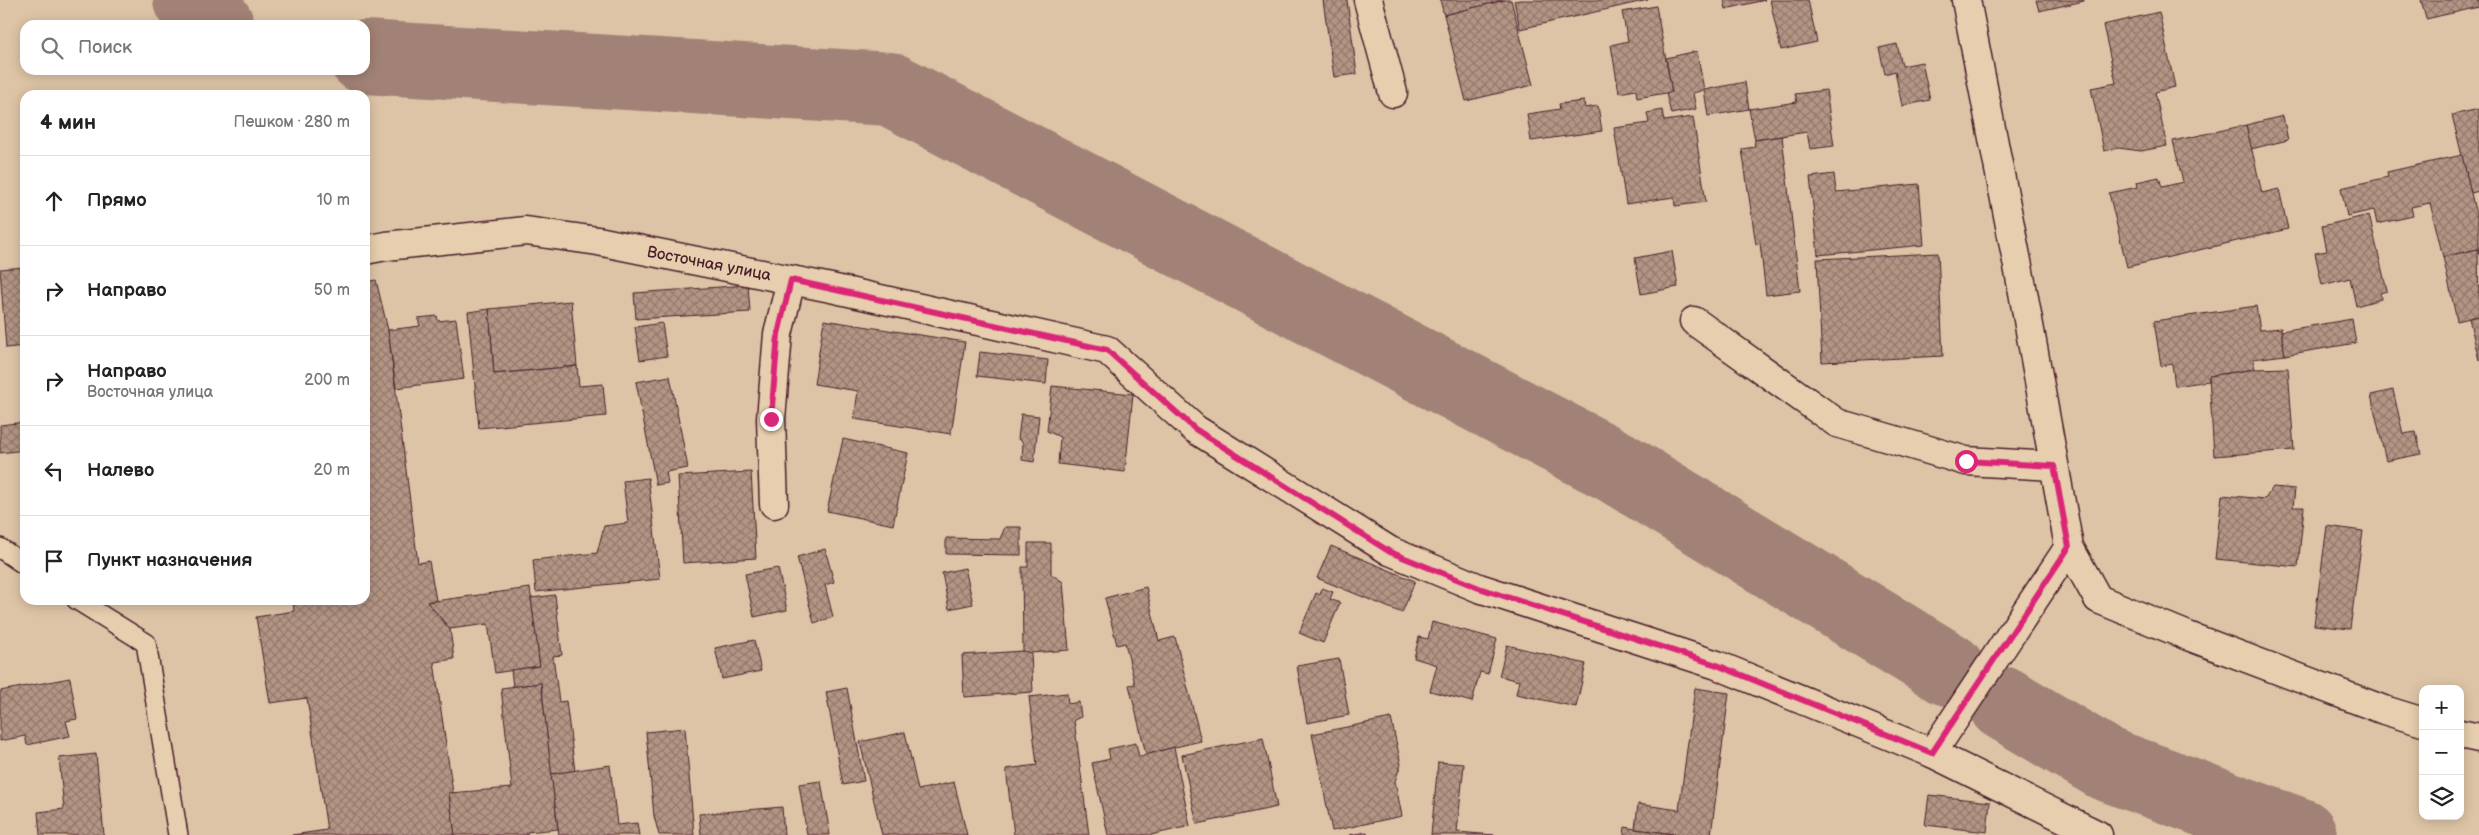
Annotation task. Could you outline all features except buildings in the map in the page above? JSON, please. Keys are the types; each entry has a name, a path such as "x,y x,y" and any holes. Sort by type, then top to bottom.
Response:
{"street":[{"path":"1368,0 1393,93"},
{"path":"1966,0 2069,547 2098,598 2188,636 2384,710 2419,721"},
{"name":"Восточная улица","path":"370,249 526,231 598,241 791,280 1107,350 1195,429 1390,552 1479,588 1717,665 1932,753 2098,835"},
{"path":"774,504 771,419 778,334 791,280"},
{"path":"1694,321 1836,423 1966,461 2054,466"},
{"path":"1932,753 2069,547"},
{"path":"2464,735 2479,738"}],"lane":[{"path":"0,548 20,562"},
{"path":"85,605 146,644 178,835"}],"waterway":[{"path":"190,0 212,20"},
{"path":"370,57 890,89 1616,467 1948,669"},
{"path":"2005,704 2106,764 2300,835"}],"route":[{"path":"771,419 778,334 791,280 1107,350 1195,429 1390,552 1479,588 1717,665 1932,753 2069,547 2054,466 1966,461"}]}
